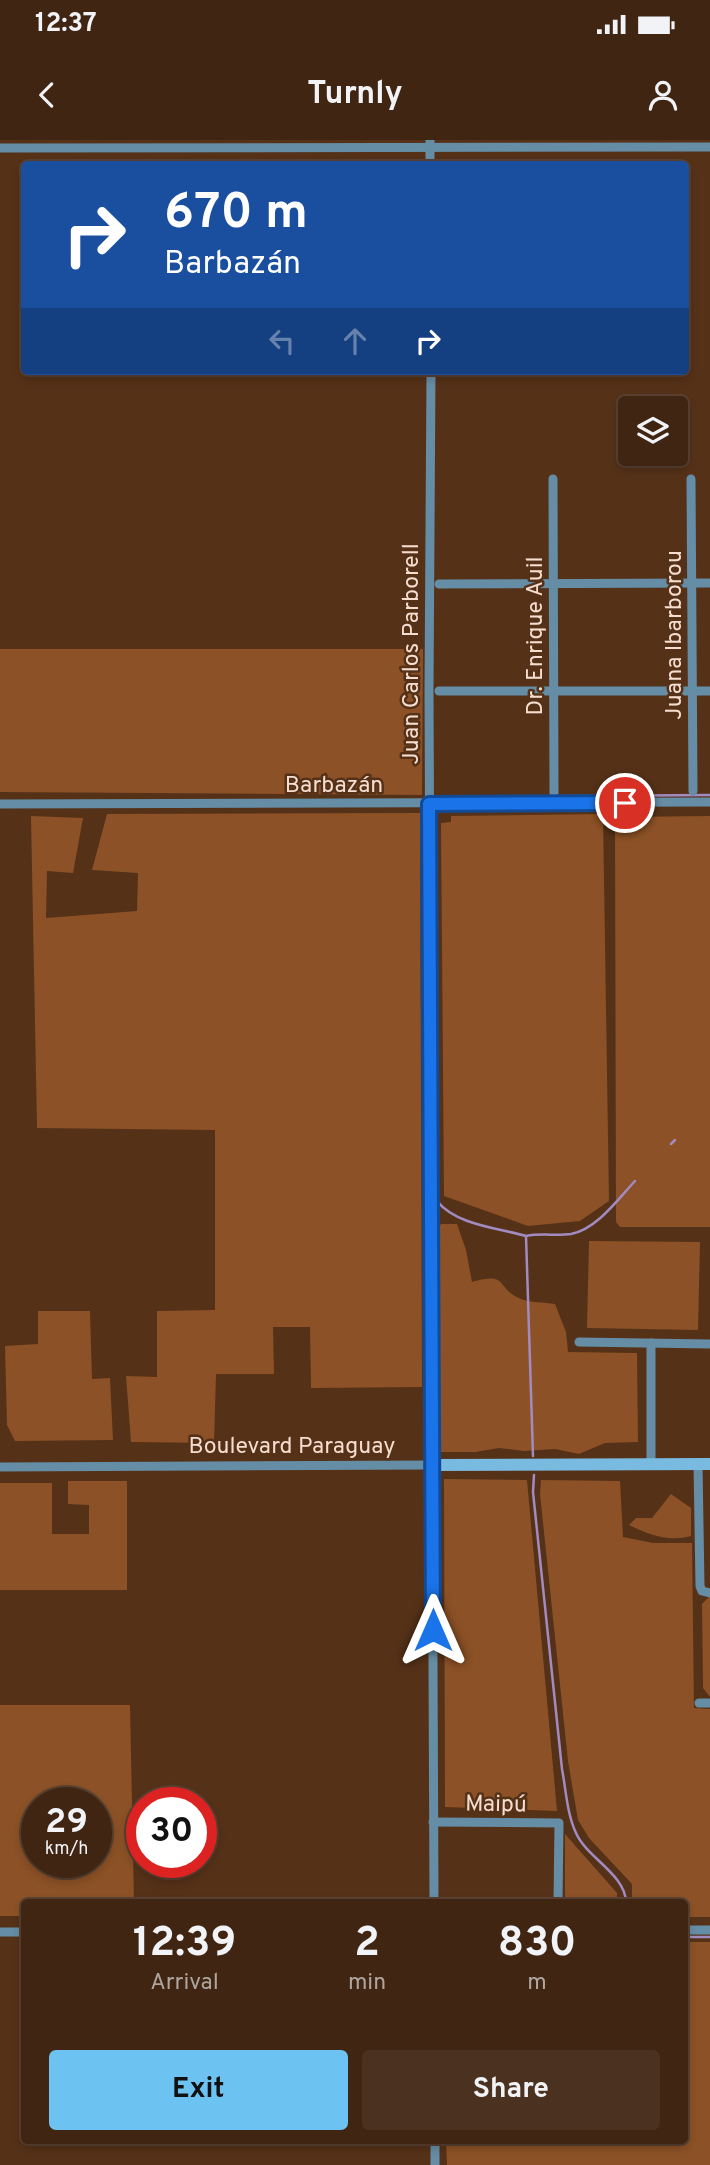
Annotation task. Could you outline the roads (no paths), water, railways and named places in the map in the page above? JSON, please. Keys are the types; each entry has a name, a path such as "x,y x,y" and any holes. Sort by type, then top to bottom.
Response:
{"street":[{"path":"0,148 430,144 710,147"},
{"name":"Juan Carlos Parborell","path":"431,375 429,804 434,1899"},
{"name":"Dr. Enrique Auil","path":"553,479 554,793"},
{"name":"Juana Ibarborou","path":"691,479 692,791"},
{"path":"439,584 710,583"},
{"path":"439,691 710,691"},
{"name":"Barbazán","path":"0,804 710,802"},
{"path":"579,1342 710,1344"},
{"path":"650,1464 651,1343"},
{"path":"704,1464 706,1592"},
{"name":"Boulevard Paraguay","path":"0,1467 704,1464"},
{"path":"699,1703 710,1703"},
{"name":"Maipú","path":"433,1822 559,1823 558,1899"},
{"path":"688,1930 710,1930"},
{"path":"0,1932 21,1932"},
{"path":"435,2144 435,2165"}],"waterway":[{"path":"436,797 710,795"},
{"path":"436,810 437,1201 466,1221 526,1236"},
{"path":"671,1144 675,1140"},
{"path":"533,1456 526,1236 565,1235 581,1231 598,1220 635,1181"},
{"path":"534,1475 533,1492 562,1769 569,1810 581,1842 613,1874 625,1899"},
{"path":"688,1937 710,1937"}]}
